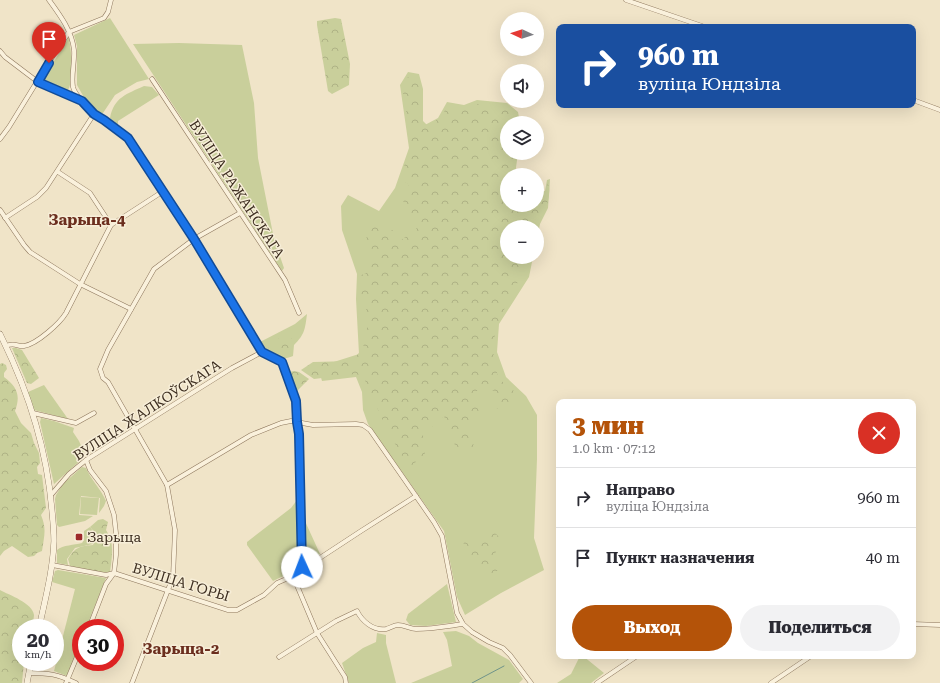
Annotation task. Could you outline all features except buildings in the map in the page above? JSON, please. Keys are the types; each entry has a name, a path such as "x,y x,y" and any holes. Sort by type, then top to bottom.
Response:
{"street":[{"path":"49,0 61,16 69,32 74,51 74,88 82,101 94,114 128,138 194,239 262,352 282,362 296,401 299,434 302,567 293,576 317,633 346,677 346,682"},
{"path":"0,139 10,127 69,32 104,18 108,12 111,0"},
{"path":"626,0 696,24"},
{"path":"0,51 5,57 38,82 82,101"},
{"name":"ВУЛІЦА РАЖАНСКАГА","path":"152,79 285,280 300,314"},
{"path":"916,101 940,110"},
{"path":"5,218 36,198 46,188 58,172 94,114"},
{"path":"58,172 90,193 111,225"},
{"path":"6,346 15,344 24,346 40,339 57,324 66,314 111,225 162,192"},
{"path":"0,210 30,252 80,284 132,309"},
{"path":"132,683 169,591 173,577 175,530 167,485 108,382 103,378 100,369 108,350 154,269 194,239 240,213"},
{"path":"0,334 25,390 33,413 43,451 51,495 54,541 52,565 41,619"},
{"name":"ВУЛІЦА ЖАЛКОЎСКАГА","path":"51,495 69,474 86,460 212,380 262,352"},
{"path":"33,413 76,423 94,413"},
{"path":"167,485 251,435 281,423 292,421 313,425 362,425 370,430 442,536 457,612 463,624 478,635 503,648 531,683"},
{"path":"86,460 90,470 106,491 114,515 116,540 114,573 106,584 92,619"},
{"name":"ВУЛІЦА ГОРЫ","path":"52,565 106,575 114,573 228,610 237,610 264,594 277,583 293,576 416,496"},
{"path":"279,657 336,621 357,611 360,617 369,626 379,629 386,629 397,625 414,629 463,624"},
{"path":"916,624 940,625"},
{"path":"597,683 633,659"},
{"path":"771,683 807,659"},
{"path":"67,681 72,668"},
{"path":"27,683 29,673 50,673 67,681 76,683"}],"green space":[{"path":"110,18 149,79 137,82 115,95 103,113 98,113 86,101 77,85 77,46 74,35"},
{"path":"335,18 341,19 350,64 349,85 332,94 328,91 317,21"},
{"path":"69,37 72,73 67,92 42,81"},
{"path":"179,43 242,45 254,103 258,158 274,239 284,268 282,271 133,44"},
{"path":"408,72 419,74 423,89 423,126 438,118 447,102 464,105 477,100 500,102 500,108 513,108 518,112 519,116 500,116 500,160 517,160 516,168 500,168 500,212 544,212 544,191 547,180 550,179 548,208 542,220 500,220 500,264 532,264 529,277 499,324 497,352 506,377 526,396 537,415 534,538 544,570 501,593 465,615 457,597 444,531 368,424 363,410 362,392 356,377 322,381 318,367 359,354 356,299 357,274 342,230 341,206 348,195 379,211 395,188 409,148 400,85"},
{"path":"415,76 420,84 421,119 429,127 443,114 448,104 466,109 480,103 487,106 490,111 495,112 498,105 500,106 500,108 507,108 512,116 500,116 500,160 513,160 512,168 500,168 500,212 544,212 541,220 500,220 500,264 525,264 499,322 493,349 499,378 521,396 506,407 497,409 495,391 480,388 468,399 482,409 475,418 467,422 475,450 456,448 444,416 423,435 425,454 409,468 387,430 363,376 355,374 314,379 301,370 313,362 352,361 363,348 369,318 360,290 359,276 369,272 375,255 366,239 370,228 376,225 395,231 396,244 421,225 403,203 409,184 399,179 412,146 402,86 408,77"},
{"path":"144,86 152,87 159,95 118,121 118,125 110,118 115,105 122,97"},
{"path":"548,181 549,193 547,206 544,212 544,192 547,189"},
{"path":"307,314 304,331 294,345 293,356 288,358 278,358 270,354 260,342 295,324"},
{"path":"289,334 293,341 291,353 287,356 276,354 268,347 283,335"},
{"path":"12,348 22,350 39,378 31,384 27,383"},
{"path":"2,363 6,365 7,369 4,373 4,377 12,384 17,392 18,400 15,411 21,423 31,433 39,453 40,463 37,467 38,474 42,475 46,508 41,515 44,529 42,551 34,556 28,557 12,546 4,551 0,556 0,364"},
{"path":"289,372 299,372 309,379 296,392"},
{"path":"44,385 68,419 34,410 28,392"},
{"path":"41,418 74,428 73,432 85,455 54,484 40,422"},
{"path":"82,467 86,468 106,501 99,513 100,498 81,496 79,515 93,516 85,521 59,527 57,525 56,495 63,484"},
{"path":"81,497 99,498 97,515 80,514"},
{"path":"297,500 298,569 273,581 247,545 247,542 291,508"},
{"path":"303,502 304,519 320,554 305,564 303,563"},
{"path":"103,519 108,522 106,530 112,545 110,572 101,573 70,566 68,559 73,552 81,547 93,545 97,535 90,527 98,520"},
{"path":"90,527 96,535 93,544 75,548 67,559 68,565 57,563 57,550 65,546 82,543 84,540 84,531"},
{"path":"495,533 503,541 492,558 498,570 491,576 463,549 464,541"},
{"path":"58,570 106,578 90,619 72,619 72,664 67,676 54,671 64,671 64,632 75,589 52,582 55,571"},
{"path":"447,584 456,622 426,626 410,625 406,620 408,614"},
{"path":"0,590 25,603 33,611 34,615 33,619 12,619 12,671 23,671 22,683 0,683"},
{"path":"456,631 469,636 478,643 509,660 523,679 519,683 411,683 452,666 447,640 443,632"},
{"path":"377,633 386,635 386,643 396,683 349,683 342,663 363,648 376,642"},
{"path":"578,659 587,659 604,673 591,683 557,683 571,674"}],"waterway":[{"path":"472,683 504,666"}],"place":[{"name":"Зарыца","path":"79,537"}],"district":[{"name":"Зарыца-4","path":"87,220"},
{"name":"Зарыца-2","path":"181,649"}],"route":[{"path":"49,63 38,82 82,101 94,114 128,138 194,239 262,352 282,362 296,401 299,434 302,567"}]}
